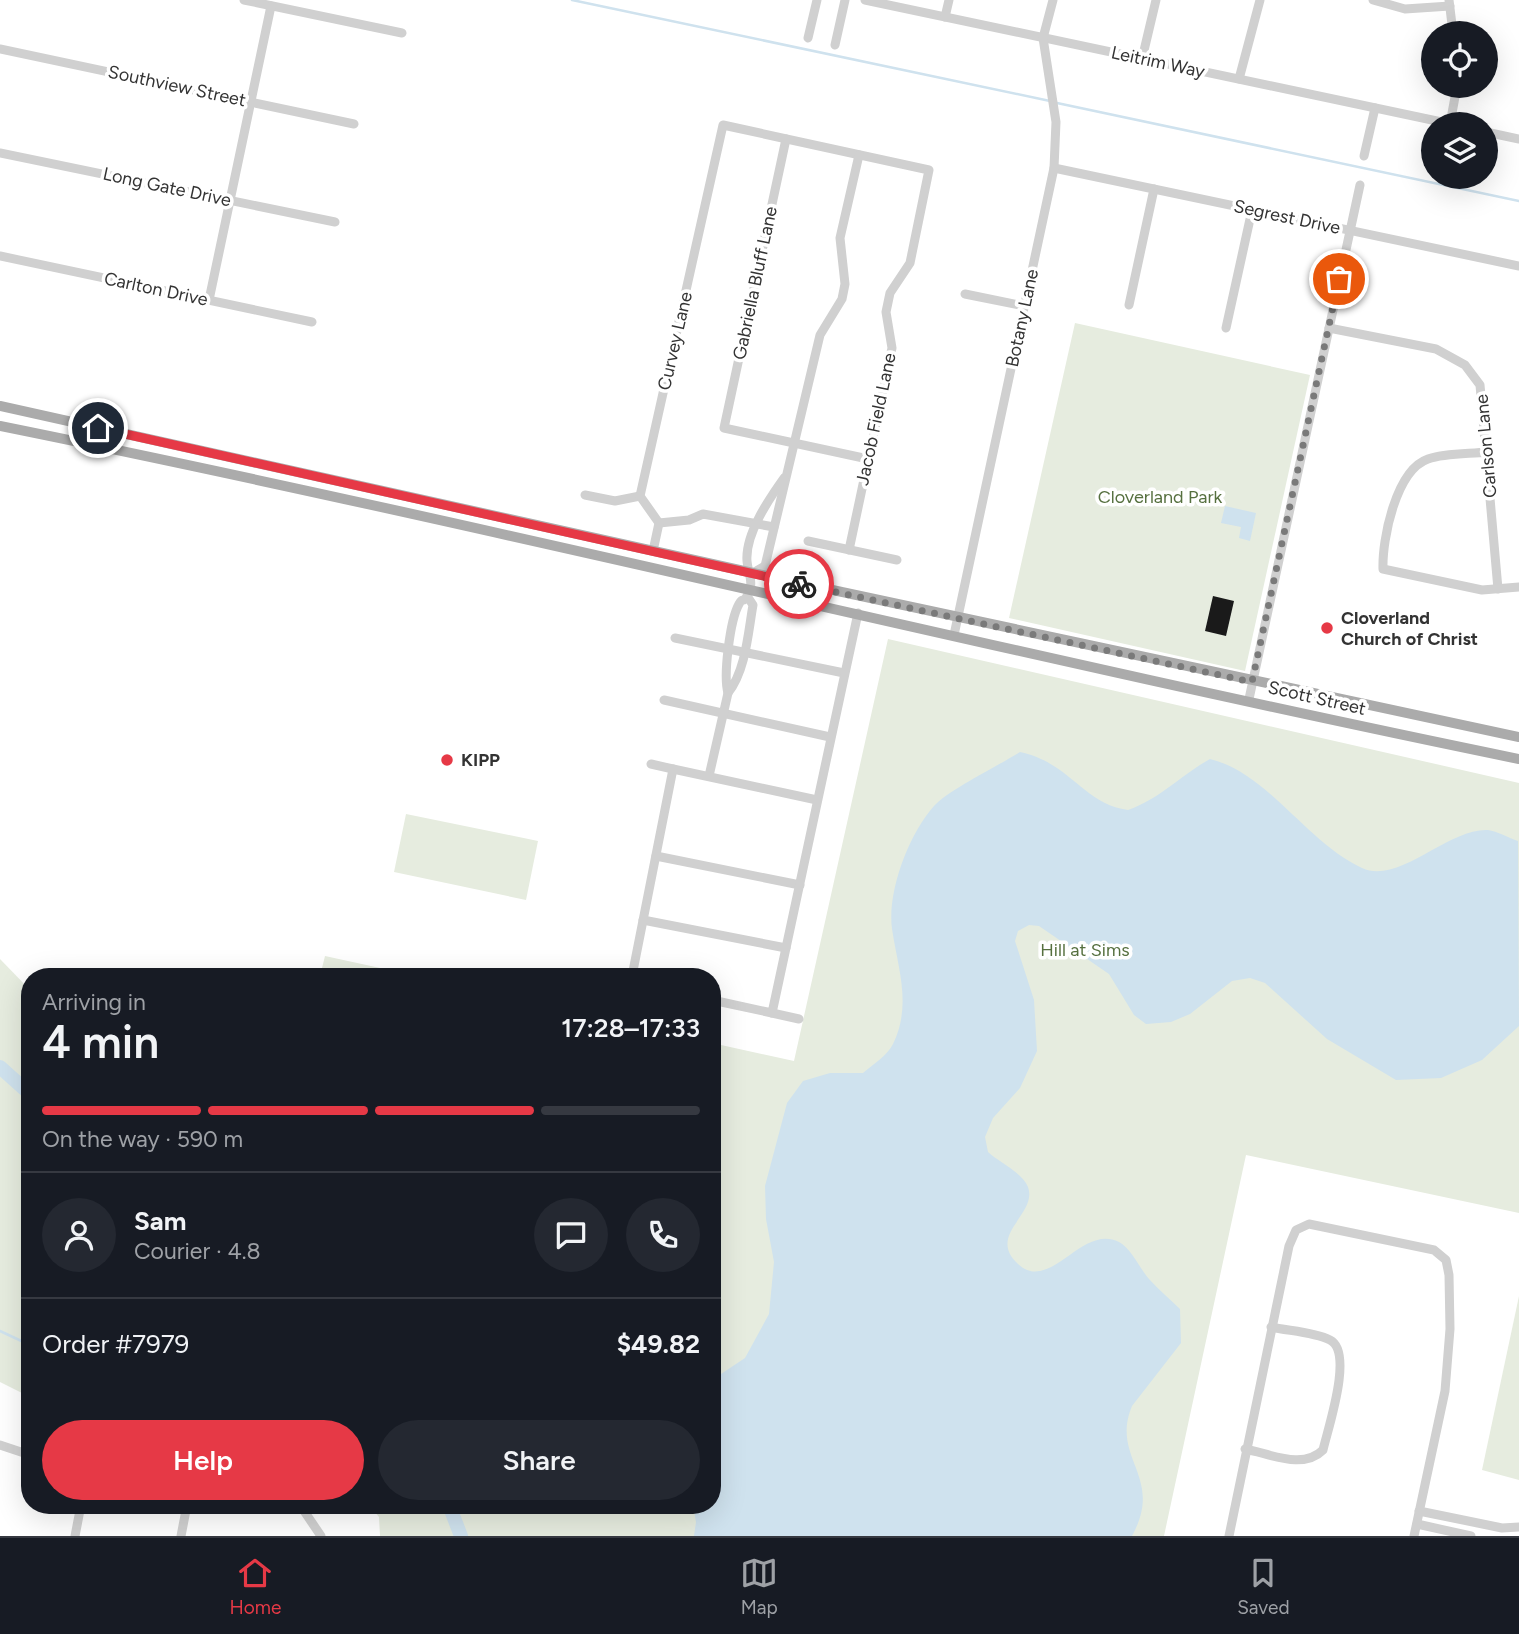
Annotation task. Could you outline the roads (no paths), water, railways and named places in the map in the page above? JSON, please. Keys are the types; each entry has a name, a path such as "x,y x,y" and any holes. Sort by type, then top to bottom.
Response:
{"main road":[{"name":"Scott Street","path":"0,406 958,618 1519,737"},
{"name":"Scott Street","path":"0,426 189,464 572,549 748,592 858,613 1248,699 1293,712 1519,759"},
{"path":"189,464 192,448"},
{"path":"438,519 442,504"},
{"path":"572,549 575,533"},
{"path":"1100,667 1104,649"}],"street":[{"path":"244,0 402,33"},
{"path":"808,38 817,0"},
{"path":"835,45 845,0"},
{"name":"Leitrim Way","path":"865,0 1421,118"},
{"path":"945,17 949,0"},
{"name":"Botany Lane","path":"954,635 1054,168 1054,111 1044,38 1052,0"},
{"path":"1142,59 1156,0"},
{"path":"1240,79 1260,0"},
{"path":"1373,0 1405,9 1450,3 1452,21"},
{"path":"209,300 271,6"},
{"name":"Southview Street","path":"0,49 354,124"},
{"path":"1364,156 1375,108"},
{"name":"Curvey Lane","path":"640,496 723,125 786,139"},
{"path":"1498,135 1519,139"},
{"path":"753,573 765,566 820,335 842,299 845,285 840,238 859,155 786,139"},
{"name":"Gabriella Bluff Lane","path":"786,139 724,428 796,444"},
{"name":"Long Gate Drive","path":"0,153 335,222"},
{"name":"Jacob Field Lane","path":"849,550 892,348 886,312 890,293 910,262 929,170 859,155"},
{"name":"Segrest Drive","path":"1054,168 1519,266"},
{"path":"1248,699 1360,185"},
{"path":"1129,305 1154,189"},
{"path":"1226,328 1252,210"},
{"name":"Carlton Drive","path":"0,256 312,322"},
{"path":"965,294 1024,306"},
{"name":"Carlson Lane","path":"1329,328 1436,349 1465,365 1480,385 1498,589"},
{"path":"796,444 868,459"},
{"path":"1487,452 1426,459 1407,476 1397,493 1383,569 1482,590 1519,587"},
{"path":"729,693 724,680 739,603 748,592 753,573 747,561 755,525 769,498 787,474"},
{"path":"585,495 615,501 640,496 659,523 653,551"},
{"path":"659,523 689,520 703,514 774,527"},
{"path":"808,541 897,560"},
{"path":"709,776 729,693 737,683 744,652 753,605 748,592"},
{"path":"772,1013 858,613"},
{"path":"734,626 748,629"},
{"path":"675,638 844,673"},
{"path":"664,700 830,737"},
{"path":"651,764 817,800"},
{"path":"634,968 673,769"},
{"path":"656,856 800,885"},
{"path":"643,920 786,948"},
{"path":"721,1002 799,1019"},
{"path":"1229,1536 1245,1448 1289,1246 1296,1230 1310,1224 1434,1250 1446,1259 1450,1275 1450,1329 1445,1391 1414,1536"},
{"path":"1245,1448 1303,1462 1314,1460 1324,1450 1342,1365 1340,1350 1331,1341 1271,1327"},
{"path":"0,1446 21,1452"},
{"path":"1419,1511 1503,1528 1519,1527"},
{"path":"75,1536 79,1514"},
{"path":"181,1536 185,1514"},
{"path":"306,1514 321,1536"},
{"path":"1417,1524 1471,1536"},
{"path":"1479,1536 1482,1524"}],"water":[{"path":"1225,506 1256,513 1250,541 1239,538 1241,527 1221,523"},
{"path":"1020,752 1052,765 1099,800 1128,810 1150,800 1210,759 1250,778 1323,842 1362,868 1376,871 1392,869 1473,832 1488,830 1518,841 1519,1026 1482,1060 1441,1078 1396,1080 1327,1039 1265,983 1250,978 1232,981 1190,1014 1171,1022 1146,1024 1134,1015 1109,974 1039,926 1029,925 1018,931 1015,941 1034,1000 1037,1051 1020,1088 993,1118 985,1137 988,1152 1016,1173 1028,1187 1026,1207 1007,1243 1010,1253 1018,1264 1030,1271 1042,1271 1092,1242 1105,1239 1119,1242 1149,1279 1180,1309 1181,1343 1132,1406 1127,1424 1127,1440 1141,1482 1143,1498 1141,1515 1132,1536 694,1536 695,1514 721,1514 721,1374 745,1358 769,1314 774,1262 766,1219 765,1186 787,1103 803,1081 830,1073 863,1073 891,1048 899,1030 903,1001 891,914 897,881 908,847 925,818 941,799"}],"waterway":[{"path":"572,0 1050,101"},
{"path":"1057,103 1519,201"},
{"path":"0,1067 21,1086"},
{"path":"0,1331 21,1341"},
{"path":"452,1514 461,1536"}],"place":[{"name":"Cloverland Church of Christ","path":"1327,628"},
{"name":"KIPP","path":"447,760"}],"park label":[{"name":"Cloverland Park","path":"1160,497"},
{"name":"Hill at Sims","path":"1085,950"}]}
